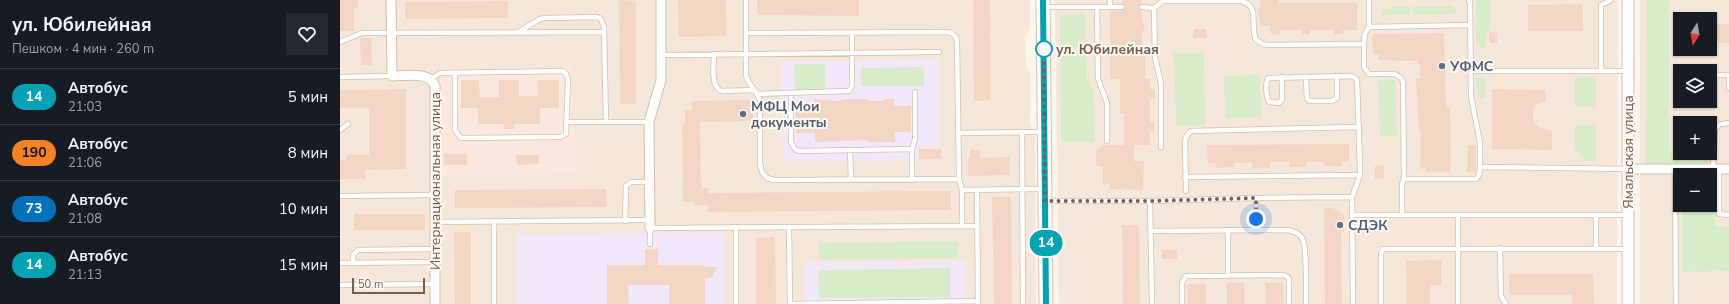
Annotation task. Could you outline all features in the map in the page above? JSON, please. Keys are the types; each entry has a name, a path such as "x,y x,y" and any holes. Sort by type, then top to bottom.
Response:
{"main road":[{"path":"1043,4 1046,304"}],"street":[{"path":"392,0 392,76"},
{"path":"650,224 649,122 660,90 661,0"},
{"name":"Ямальская улица","path":"1628,0 1628,304"},
{"name":"Интернациональная улица","path":"392,76 423,76 431,79 435,86 436,304"},
{"path":"1628,168 1673,169"},
{"path":"1717,169 1729,169"}],"lane":[{"path":"746,0 746,76 760,101 760,164 762,172 767,178 774,180 960,179"},
{"path":"1110,0 1110,7"},
{"path":"1142,7 1154,8 1163,1 1242,0 1252,6 1254,35 1260,44 1364,44"},
{"path":"1369,0 1369,27 1365,33 1364,67 1366,71 1373,74 1395,74 1402,78 1404,179 1402,184 1402,215"},
{"path":"1404,179 1476,179 1479,175 1480,143 1471,96 1469,0"},
{"path":"1601,71 1601,5 1611,0"},
{"path":"1043,4 1122,7"},
{"path":"1097,7 1098,79 1107,103 1107,141"},
{"path":"1154,8 1155,57 1161,84 1161,147"},
{"path":"518,32 540,19 545,18 597,17 604,23 606,122"},
{"path":"1369,27 1470,25"},
{"path":"340,42 358,34 604,32"},
{"path":"746,33 948,32 953,34 957,41 962,226"},
{"path":"714,54 714,83 718,89 721,90 791,93 849,91 852,86 852,33"},
{"path":"661,54 939,52"},
{"path":"1471,71 1628,71"},
{"path":"431,79 437,74 455,73 564,72 568,78 566,134 560,137 461,138 455,130 455,73"},
{"path":"1717,75 1729,75 1729,88"},
{"path":"340,77 392,76"},
{"path":"1306,77 1307,99 1310,101 1332,101 1337,98 1337,76"},
{"path":"1282,77 1282,100 1279,103 1270,102 1267,98 1267,80 1271,78 1282,77 1349,76 1354,77 1357,80 1360,175 1352,197 1353,304"},
{"path":"912,180 912,149 915,139 915,92"},
{"path":"791,93 791,142 795,149 799,151 912,149"},
{"path":"567,122 649,122"},
{"path":"1716,168 1715,128 1721,124 1729,123"},
{"path":"340,130 348,124"},
{"path":"1186,191 1185,141 1187,135 1191,131 1359,127"},
{"path":"1022,132 1023,304"},
{"path":"959,133 1045,132"},
{"path":"850,150 851,180"},
{"path":"1480,167 1628,168"},
{"path":"1185,177 1360,175"},
{"path":"625,221 626,186 631,182 649,182"},
{"path":"1717,184 1719,214 1729,215"},
{"path":"962,190 1022,189 1045,195 1150,201 1352,197"},
{"path":"789,227 790,304 978,302 977,190"},
{"path":"340,196 436,195"},
{"path":"1256,198 1256,230"},
{"path":"1150,201 1152,304"},
{"path":"1675,212 1676,304"},
{"path":"1352,215 1628,215"},
{"path":"1458,215 1458,304"},
{"path":"1596,215 1596,248"},
{"path":"436,222 625,221 650,224 736,227 977,226"},
{"path":"494,222 494,304"},
{"path":"650,224 650,244"},
{"path":"736,227 736,304"},
{"path":"1228,230 1228,275"},
{"path":"1151,231 1288,230 1300,235 1305,246 1306,304"},
{"path":"1500,248 1501,296 1506,304"},
{"path":"1381,304 1381,253 1384,249 1628,248"},
{"path":"353,263 353,255 358,250 436,249"},
{"path":"340,263 436,262"},
{"path":"1182,304 1182,283 1186,276 1228,275 1286,275 1289,280 1289,304"},
{"path":"340,285 436,284"}],"shaded area":[{"path":"340,0 1030,0 1030,28 1025,37 1026,68 1031,74 1030,122 1035,138 1036,304 340,304"},
{"path":"1055,0 1618,0 1617,304 1059,304"},
{"path":"1640,0 1729,0 1729,304 1640,304"},
{"path":"940,59 940,146 918,147 918,160 783,161 782,61"},
{"path":"572,67 572,130 576,130 577,174 440,176 440,69"},
{"path":"725,233 725,304 516,304 516,234"},
{"path":"966,261 966,304 804,304 804,262"}],"green space":[{"path":"1476,0 1490,0 1490,31 1487,31 1485,49 1481,48 1476,42"},
{"path":"1647,0 1669,0 1669,150 1673,152 1673,160 1708,160 1708,165 1646,165"},
{"path":"1450,6 1454,8 1457,14 1413,15 1413,7"},
{"path":"1410,7 1410,15 1381,15 1383,11 1389,8"},
{"path":"1064,14 1085,14 1086,17 1087,80 1094,91 1095,142 1063,142 1061,140 1060,17"},
{"path":"1174,53 1204,53 1205,126 1176,126"},
{"path":"794,64 825,64 825,89 795,90"},
{"path":"924,67 924,86 861,86 861,68"},
{"path":"1260,75 1261,117 1225,118 1224,76"},
{"path":"1476,77 1486,79 1485,99 1479,98"},
{"path":"1575,77 1596,77 1596,106 1575,106"},
{"path":"1395,79 1397,136 1380,136 1378,80"},
{"path":"1575,125 1596,125 1596,161 1586,161 1575,148"},
{"path":"1682,212 1715,212 1715,226 1729,226 1729,271 1682,272"},
{"path":"958,241 958,258 819,260 819,243"},
{"path":"950,268 950,297 819,298 818,270"}],"building":[{"path":"340,0 358,0 358,8 354,8 354,31 340,31"},
{"path":"619,0 636,1 636,104 620,104"},
{"path":"678,0 726,0 727,36 679,37"},
{"path":"757,0 859,0 859,16 757,15"},
{"path":"973,0 990,0 991,100 974,101"},
{"path":"1122,0 1142,0 1142,3 1138,7 1142,11 1142,23 1144,23 1144,31 1142,31 1142,56 1145,56 1145,79 1150,79 1150,89 1155,89 1155,98 1150,99 1150,122 1154,122 1154,132 1150,132 1150,145 1134,145 1134,161 1144,161 1143,190 1109,189 1109,184 1103,184 1103,167 1096,166 1096,151 1103,145 1124,145 1124,113 1120,113 1120,79 1110,79 1110,11 1124,10 1126,7 1122,3"},
{"path":"1260,0 1279,0 1279,3 1357,3 1357,30 1343,30 1343,34 1334,34 1334,30 1310,30 1310,34 1302,34 1302,30 1280,30 1280,35 1271,34 1270,26 1260,26 1258,7 1260,7"},
{"path":"508,1 508,18 405,19 405,2"},
{"path":"1583,4 1583,31 1528,31 1528,5"},
{"path":"1729,24 1729,43 1717,43 1717,25"},
{"path":"1193,29 1207,29 1207,38 1193,38"},
{"path":"1489,32 1497,33 1497,43 1489,43"},
{"path":"1444,33 1446,107 1450,107 1451,172 1426,172 1426,168 1420,169 1421,132 1419,132 1416,79 1420,79 1420,64 1417,64 1417,61 1379,60 1379,54 1373,54 1372,34"},
{"path":"360,38 371,38 372,65 361,65"},
{"path":"461,80 479,80 480,97 499,97 499,80 519,80 519,96 538,96 537,80 559,80 559,108 540,108 540,124 514,124 514,129 504,129 504,124 478,124 478,108 461,108"},
{"path":"406,89 406,169 365,170 365,179 340,179 340,160 347,160 347,155 369,155 369,108 340,108 340,90"},
{"path":"1492,89 1545,90 1546,101 1535,106 1533,111 1533,119 1535,124 1540,128 1552,131 1552,150 1492,149"},
{"path":"814,99 841,101 841,99 868,99 868,101 884,101 884,99 894,99 894,106 911,106 911,132 895,132 895,142 867,142 867,140 815,142 815,133 796,133 796,107 814,107"},
{"path":"753,100 753,121 700,122 701,188 708,188 708,193 951,191 951,210 708,212 708,205 695,205 695,202 683,202 682,124 685,124 685,110 692,109 692,101"},
{"path":"1349,144 1349,161 1342,161 1342,166 1324,166 1324,162 1306,162 1306,167 1289,167 1289,162 1270,162 1270,168 1252,168 1252,163 1234,163 1234,167 1216,168 1216,163 1208,163 1207,145"},
{"path":"1468,145 1476,145 1476,172 1467,172"},
{"path":"919,149 941,149 941,159 919,159"},
{"path":"970,150 980,150 980,158 1009,157 1010,175 968,176 968,158 970,158"},
{"path":"444,154 467,154 467,165 444,165"},
{"path":"516,155 539,155 539,164 517,165"},
{"path":"1384,165 1384,178 1375,179 1375,166"},
{"path":"606,189 607,207 455,208 455,190"},
{"path":"992,197 1011,197 1012,304 994,304"},
{"path":"1324,208 1333,208 1344,215 1344,232 1341,232 1342,304 1325,304"},
{"path":"354,214 425,214 425,230 354,230"},
{"path":"1122,225 1139,225 1140,304 1123,304"},
{"path":"454,232 471,232 471,304 455,304"},
{"path":"775,237 776,304 756,304 756,238"},
{"path":"645,249 658,249 658,265 705,265 705,267 717,267 712,278 705,278 705,304 669,304 669,285 628,285 629,304 607,304 607,265 645,265"},
{"path":"1162,250 1177,250 1177,259 1162,259"},
{"path":"1441,260 1441,285 1430,285 1430,304 1407,304 1406,261"},
{"path":"1509,274 1593,274 1594,304 1572,304 1572,295 1509,295"},
{"path":"1227,283 1244,283 1245,304 1227,304"},
{"path":"1265,283 1283,283 1284,304 1266,304"},
{"path":"1187,284 1206,284 1206,304 1188,304"}],"bus line":[{"name":"14","path":"1043,0 1046,304"}],"place":[{"name":"ул. Юбилейная","path":"1044,49"},
{"name":"УФМС","path":"1442,66"},
{"name":"МФЦ Мои документы","path":"743,114"},
{"name":"СДЭК","path":"1340,225"}],"route":[{"path":"1044,49 1045,201 1150,201 1256,198 1256,219"}]}
